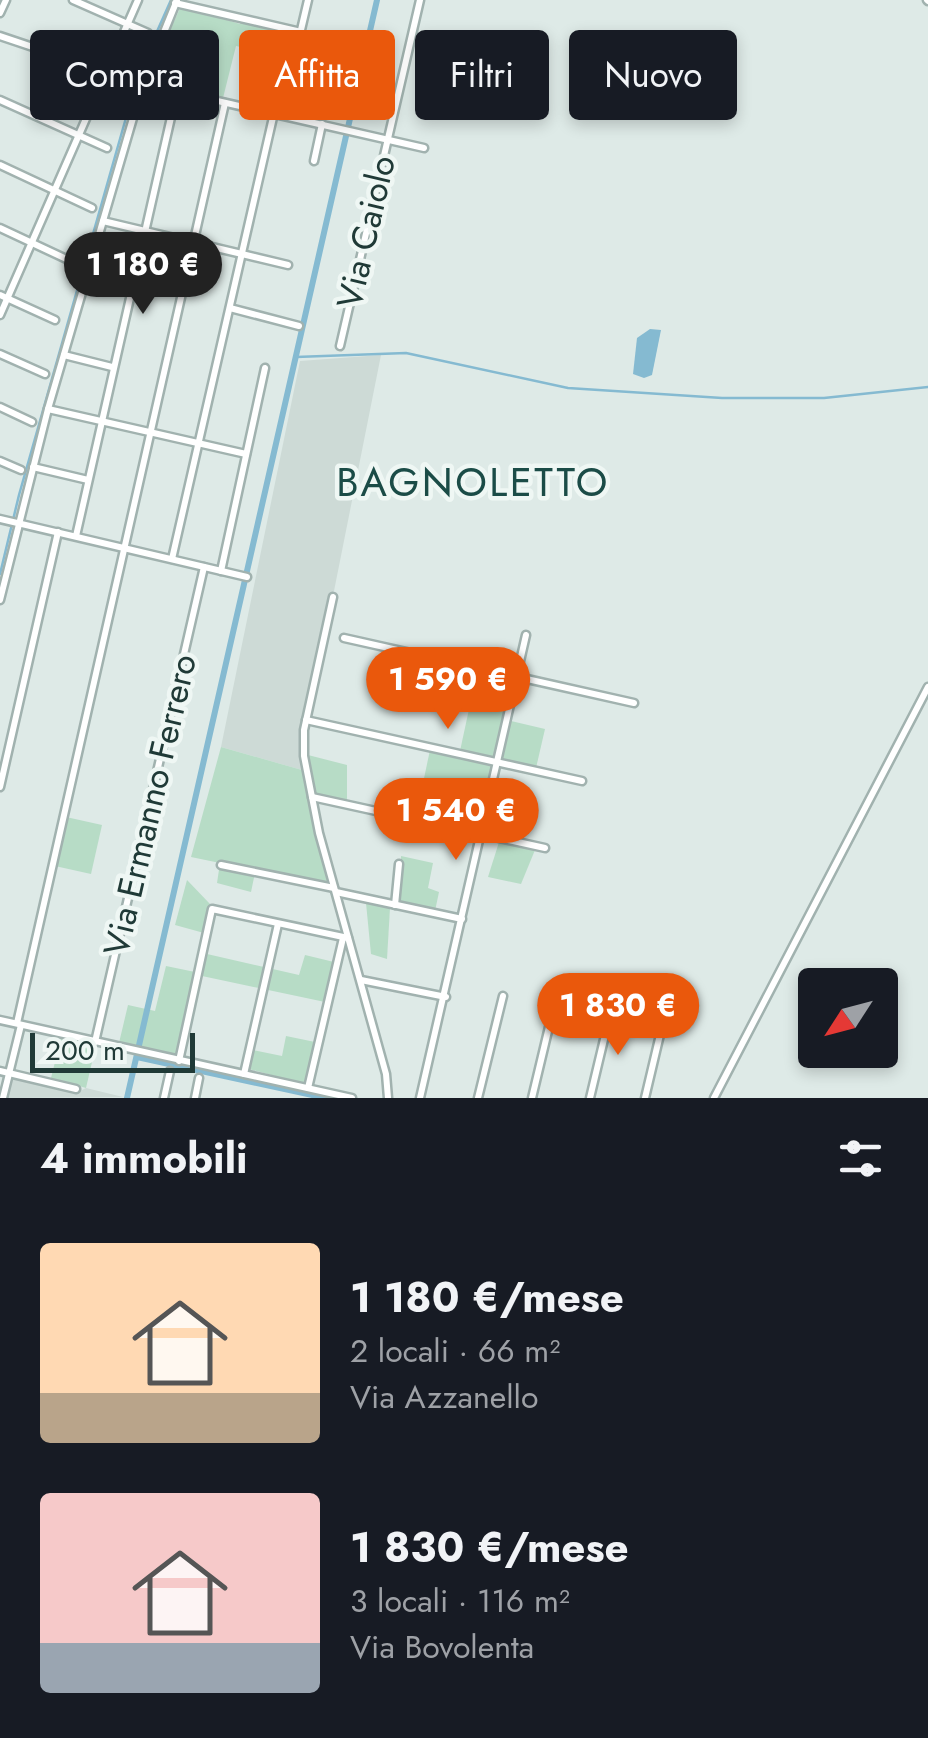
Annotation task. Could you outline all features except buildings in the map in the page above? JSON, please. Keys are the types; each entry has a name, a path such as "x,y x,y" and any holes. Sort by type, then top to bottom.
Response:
{"street":[{"path":"0,13 6,0"},
{"path":"73,0 141,30"},
{"path":"124,30 138,0"},
{"path":"301,30 308,0"},
{"name":"Via Caiolo","path":"340,346 420,0"},
{"path":"165,30 176,2 293,30"},
{"path":"0,36 30,46"},
{"path":"0,100 107,148"},
{"path":"219,101 239,105"},
{"path":"3,1098 225,102"},
{"path":"0,315 4,297 85,120"},
{"path":"0,600 48,409 132,120"},
{"path":"76,536 170,120"},
{"path":"172,559 276,120"},
{"path":"304,120 424,148"},
{"path":"314,161 322,124"},
{"path":"0,165 92,208"},
{"path":"103,221 288,265"},
{"path":"0,228 76,263"},
{"path":"4,297 55,320"},
{"path":"230,308 300,326"},
{"path":"0,354 46,374"},
{"path":"64,356 112,367"},
{"path":"220,571 265,368"},
{"path":"0,407 32,422"},
{"path":"48,409 247,454"},
{"path":"0,461 21,470"},
{"path":"34,467 88,480"},
{"path":"3,521 246,577"},
{"path":"0,787 58,532"},
{"name":"Via Ermanno Ferrero","path":"95,1042 204,567"},
{"path":"332,597 303,745 312,797 346,938 386,1076 388,1098"},
{"path":"420,1098 526,635"},
{"path":"344,638 634,702"},
{"path":"714,1098 928,687"},
{"path":"306,720 582,781"},
{"path":"312,797 545,848"},
{"path":"395,905 399,864"},
{"path":"221,865 462,919"},
{"path":"179,1061 212,909 346,938"},
{"path":"244,1074 278,924"},
{"path":"308,1088 346,938"},
{"path":"360,980 446,997"},
{"path":"478,1098 503,996"},
{"path":"532,1098 554,1006"},
{"path":"590,1098 611,1010"},
{"path":"0,1020 352,1098"},
{"path":"645,1098 663,1022"},
{"path":"0,1071 76,1088"},
{"path":"164,1098 170,1071"},
{"path":"195,1098 200,1078"}],"shaded area":[{"path":"381,355 334,591 329,595 299,735 302,770 221,747 300,361"},
{"path":"12,1077 78,1092 86,1088 123,1097 7,1098"}],"green space":[{"path":"181,6 240,24 241,20 286,30 239,30 239,47 236,46 223,98 219,97 219,30 170,30"},
{"path":"477,672 514,680 495,759 460,751"},
{"path":"511,721 545,729 536,768 502,760"},
{"path":"221,747 302,770 330,884 256,868 251,892 217,883 220,863 191,857"},
{"path":"430,750 494,765 485,801 423,783"},
{"path":"308,755 347,765 347,801 315,794"},
{"path":"66,817 102,825 91,874 55,866"},
{"path":"499,842 535,850 521,884 488,877"},
{"path":"401,856 433,863 428,888 439,892 435,911 400,902"},
{"path":"187,880 210,904 204,933 175,925"},
{"path":"366,903 390,908 387,959 371,954"},
{"path":"207,954 299,975 305,955 334,962 325,1002 202,976"},
{"path":"166,966 195,972 178,1055 119,1043 128,1005 155,1011"},
{"path":"286,1036 315,1042 304,1084 249,1069 253,1050 282,1056"},
{"path":"61,1038 95,1049 86,1088 51,1078"}],"water":[{"path":"650,329 661,330 652,375 644,378 633,374 637,338"}],"waterway":[{"path":"0,574 139,72 171,0"},
{"path":"127,1098 377,0"},
{"path":"296,357 406,353 568,388 722,398 824,398 928,387"},
{"path":"137,1057 326,1098"}],"district":[{"name":"BAGNOLETTO","path":"473,482"}]}
